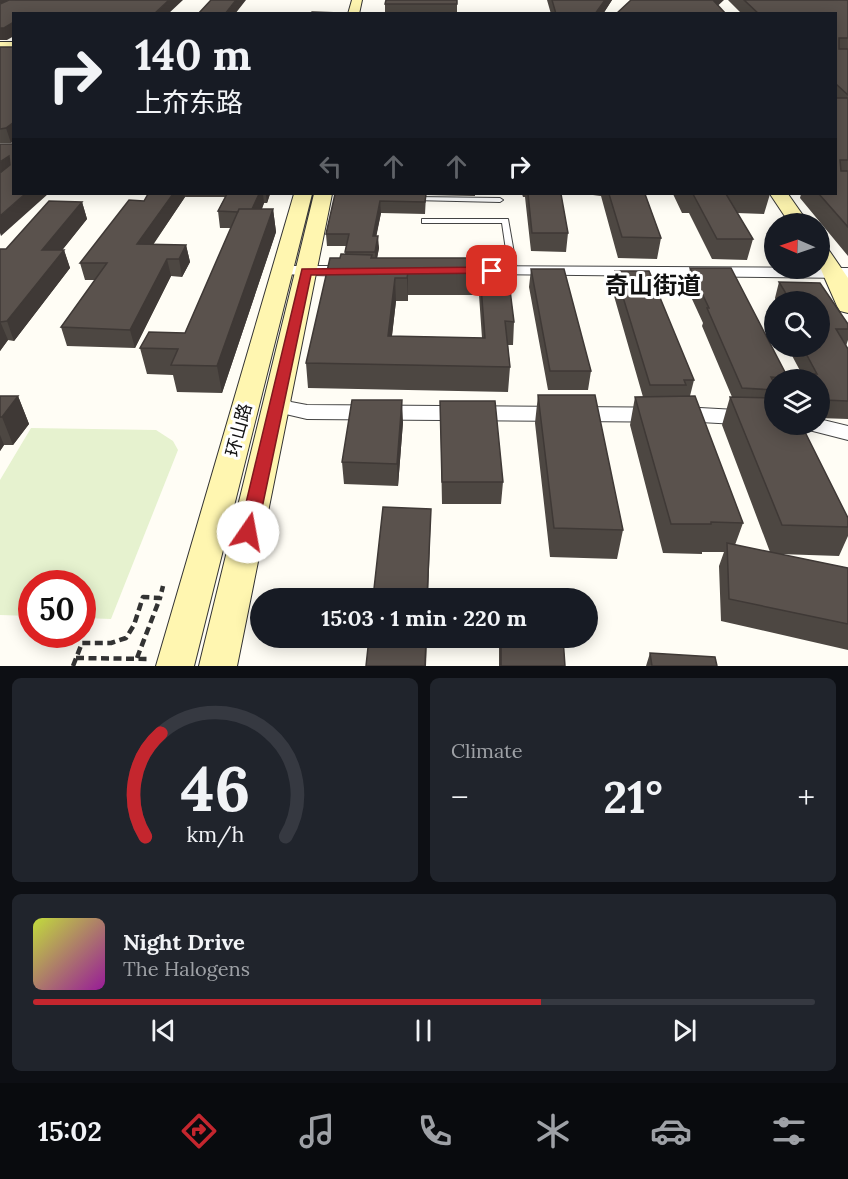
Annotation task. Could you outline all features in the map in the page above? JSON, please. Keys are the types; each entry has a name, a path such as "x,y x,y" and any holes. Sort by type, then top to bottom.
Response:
{"main road":[{"path":"780,195 792,213"},
{"name":"环山路","path":"163,662 320,196"},
{"path":"830,261 842,273 848,306"},
{"name":"环山路","path":"218,666 277,398 294,271"}],"street":[{"path":"294,271 364,271"},
{"path":"468,271 842,273"},
{"path":"277,398 284,407 307,412 700,415 764,418"},
{"path":"830,428 848,433"}],"lane":[{"path":"411,199 500,200"},
{"path":"425,221 505,221 513,270"}],"path":[{"path":"137,658 163,586"},
{"path":"73,666 82,643 123,642 129,637 143,597 160,598"},
{"path":"76,658 137,658 163,662"}],"green space":[{"path":"31,428 156,430 173,441 178,450 111,619 96,618 96,570 18,570 18,616 0,615 0,480"}],"building":[{"path":"9,0 169,0 156,12 12,12 12,23 4,28 0,28 0,4"},
{"path":"211,0 236,0 227,12 200,12"},
{"path":"386,0 457,0 457,4 385,4"},
{"path":"552,0 605,0 596,12 555,12"},
{"path":"631,0 713,0 724,12 618,12"},
{"path":"744,0 848,0 848,38 839,38 839,49 848,49 848,95 837,85 837,12 757,12"},
{"path":"0,47 12,47 12,124 0,129"},
{"path":"837,98 848,98 848,160 840,160 841,171 848,171 848,227 820,195 837,195"},
{"path":"0,144 12,144 12,195 24,195 0,216 0,173 10,165 9,156 0,162"},
{"path":"147,195 172,195 137,244 186,245 179,259 167,259 130,330 61,327 107,263 80,263 129,200 144,201"},
{"path":"226,195 259,195 252,209 239,209 238,212 218,211"},
{"path":"335,195 426,195 425,202 380,201 373,236 378,236 375,252 345,252 349,234 326,234"},
{"path":"528,195 561,195 568,233 532,233"},
{"path":"609,195 645,195 661,238 622,237"},
{"path":"694,195 727,195 753,239 717,239"},
{"path":"49,201 82,202 42,250 64,250 7,321 0,322 0,249 6,249"},
{"path":"239,209 273,209 217,366 171,365 178,349 140,348 149,332 185,333"},
{"path":"341,254 372,255 371,258 506,258 514,322 505,321 510,367 306,363 330,258 340,258","holes":["408,272 480,273 485,338 388,336 395,278 407,278"]},
{"path":"690,268 731,268 764,332 764,357 777,357 783,369 764,369 764,389 742,388 707,308 709,308"},
{"path":"531,269 564,269 591,371 550,371"},
{"path":"615,271 649,271 694,380 684,380 686,385 650,385"},
{"path":"779,282 820,283 825,291 784,291"},
{"path":"830,298 848,324 848,329 836,329 848,349 848,401 830,400 830,369 814,369 808,357 830,357"},
{"path":"538,395 595,395 623,530 554,528"},
{"path":"0,396 18,396 2,417 0,417"},
{"path":"695,396 743,523 671,524 635,397"},
{"path":"730,397 764,398 764,435 806,435 848,518 848,527 782,525"},
{"path":"352,400 402,400 397,464 342,462"},
{"path":"440,401 495,401 503,482 442,482"},
{"path":"383,507 431,509 427,588 374,588"},
{"path":"727,543 848,568 848,624 729,599"},
{"path":"368,648 426,648 425,666 366,666"},
{"path":"501,648 564,648 565,666 501,666"},
{"path":"650,653 715,657 717,666 652,666"}],"district":[{"name":"奇山街道","path":"653,286"}],"route":[{"path":"248,532 306,271 492,271"}]}
